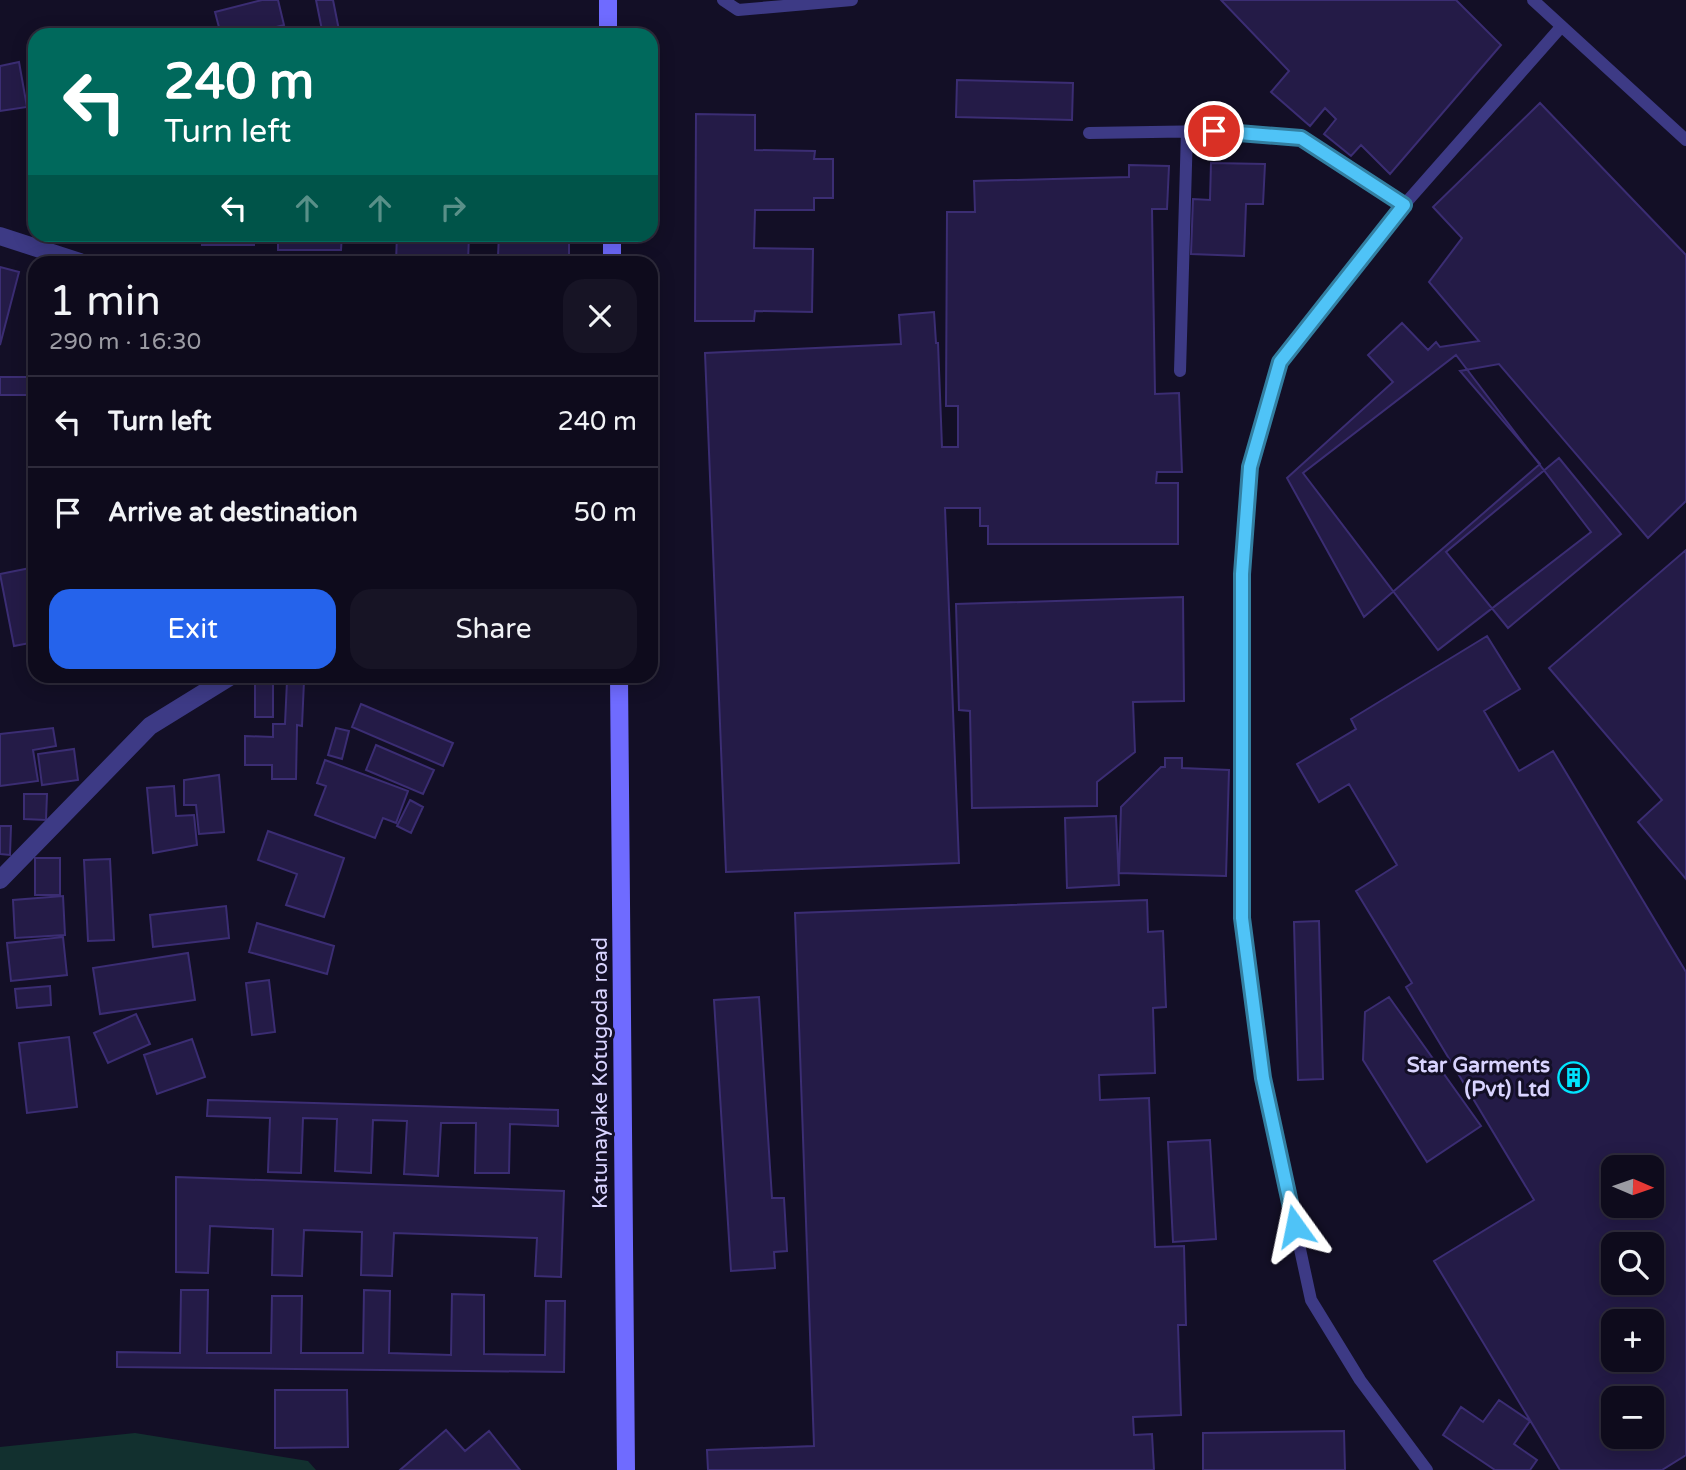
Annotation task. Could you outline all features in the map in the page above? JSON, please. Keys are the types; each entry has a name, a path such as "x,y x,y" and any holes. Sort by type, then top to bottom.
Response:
{"main road":[{"path":"608,0 608,28"},
{"name":"Katunayake Kotugoda road","path":"620,683 626,1470"}],"street":[{"path":"0,236 62,256"},
{"path":"0,880 149,726 220,683"}],"lane":[{"path":"723,0 738,10 848,0"},
{"path":"1533,0 1686,140"},
{"path":"1427,1470 1360,1380 1311,1300 1263,1078 1242,918 1242,574 1250,467 1280,362 1404,205 1561,27"},
{"path":"1089,133 1187,131 1301,138 1404,205"},
{"path":"1180,371 1187,131"}],"green space":[{"path":"135,1433 308,1461 316,1470 0,1470 0,1447"}],"building":[{"path":"262,0 278,0 284,25 272,28 219,28 215,12"},
{"path":"316,0 333,0 339,28 322,28"},
{"path":"1221,0 1456,0 1501,45 1390,174 1361,145 1351,156 1324,134 1336,119 1325,108 1310,126 1271,92 1289,71"},
{"path":"19,62 27,107 0,111 0,66"},
{"path":"957,80 1073,83 1072,120 956,117"},
{"path":"1540,103 1686,255 1686,501 1648,538 1499,364 1460,371 1540,464 1364,617 1287,478 1393,382 1368,355 1402,323 1428,350 1436,342 1440,347 1479,341 1429,282 1462,238 1433,207"},
{"path":"696,114 755,115 755,150 815,151 814,159 833,159 833,198 814,198 814,210 755,210 754,248 813,249 812,312 755,311 754,321 695,321"},
{"path":"1211,163 1265,164 1263,204 1246,204 1244,256 1191,254 1193,199 1210,200"},
{"path":"1129,165 1169,166 1167,209 1152,209 1155,394 1179,393 1182,472 1157,472 1156,483 1178,483 1178,544 988,544 988,526 980,526 980,508 945,508 959,863 726,872 705,353 901,344 899,315 934,312 938,343 942,447 958,447 958,406 946,406 947,212 975,212 974,181 1129,177"},
{"path":"202,242 254,242 254,245 202,245"},
{"path":"278,242 342,242 341,250 278,250"},
{"path":"397,242 469,242 468,256 396,256"},
{"path":"499,242 569,242 569,256 498,256"},
{"path":"0,267 19,272 0,345"},
{"path":"1456,355 1591,532 1438,650 1303,473"},
{"path":"0,377 28,377 28,395 0,395"},
{"path":"1559,458 1621,534 1508,628 1446,552"},
{"path":"1686,550 1686,879 1638,822 1662,800 1549,668"},
{"path":"28,568 28,643 14,646 0,574"},
{"path":"1183,597 1184,701 1133,702 1135,752 1097,782 1097,806 972,808 970,711 959,710 956,604"},
{"name":"Star Garments (Pvt) Ltd","path":"1487,636 1520,689 1484,711 1519,771 1553,751 1686,972 1686,1455 1662,1470 1560,1470 1434,1261 1534,1200 1406,987 1412,983 1356,891 1397,865 1349,784 1319,802 1297,764 1356,729 1351,719"},
{"path":"255,683 273,683 273,717 255,717"},
{"path":"287,683 304,683 302,726 297,725 296,779 272,779 272,765 245,765 245,736 273,737 273,724 285,724"},
{"path":"361,704 453,743 443,766 352,727"},
{"path":"53,728 56,746 33,750 38,781 0,786 0,734"},
{"path":"336,728 349,731 342,759 328,755"},
{"path":"376,745 434,770 423,794 366,770"},
{"path":"74,749 78,780 42,785 38,754"},
{"path":"1165,758 1182,758 1182,768 1229,770 1226,876 1119,873 1121,807 1161,767 1165,767"},
{"path":"325,760 408,791 396,823 383,818 375,838 315,815 326,786 317,783"},
{"path":"219,775 224,832 199,834 196,805 184,805 184,780"},
{"path":"174,786 176,816 194,815 197,845 153,853 147,788"},
{"path":"24,794 47,794 46,820 24,819"},
{"path":"410,800 423,807 411,833 397,826"},
{"path":"1116,816 1119,885 1067,888 1065,818"},
{"path":"0,826 11,826 10,855 0,854"},
{"path":"268,831 344,858 324,917 286,905 297,874 258,860"},
{"path":"35,858 60,858 60,895 35,895"},
{"path":"110,859 114,940 88,941 84,860"},
{"path":"63,896 65,935 15,938 13,900"},
{"path":"1147,900 1148,932 1163,931 1166,1007 1153,1008 1155,1073 1099,1075 1100,1100 1149,1098 1155,1247 1184,1246 1186,1325 1178,1325 1181,1415 1133,1417 1134,1435 1152,1434 1154,1470 708,1470 707,1450 814,1446 795,913"},
{"path":"226,906 229,938 153,947 150,915"},
{"path":"1319,921 1323,1079 1298,1080 1294,922"},
{"path":"257,923 334,946 327,974 249,952"},
{"path":"63,937 67,975 11,981 7,943"},
{"path":"188,953 195,1000 100,1014 93,968"},
{"path":"269,980 275,1032 252,1035 246,983"},
{"path":"50,986 51,1005 17,1008 15,989"},
{"path":"759,997 772,1198 784,1198 787,1251 774,1252 775,1268 731,1271 714,1000"},
{"path":"1389,997 1481,1126 1427,1162 1363,1060 1365,1012"},
{"path":"136,1014 150,1044 108,1063 94,1033"},
{"path":"69,1037 77,1107 27,1113 19,1043"},
{"path":"192,1039 205,1077 157,1094 144,1055"},
{"path":"208,1100 558,1110 558,1126 510,1124 509,1173 475,1173 476,1123 441,1123 438,1176 404,1174 407,1121 373,1120 371,1173 335,1171 337,1119 303,1118 301,1173 268,1172 270,1118 207,1116"},
{"path":"1210,1140 1216,1239 1173,1242 1168,1142"},
{"path":"176,1177 564,1191 561,1277 535,1276 537,1238 394,1233 392,1276 361,1275 362,1232 304,1230 302,1276 272,1275 273,1229 210,1226 208,1273 176,1272"},
{"path":"181,1290 208,1290 207,1353 271,1353 272,1296 302,1296 301,1353 363,1353 364,1290 390,1291 389,1353 451,1355 452,1294 484,1295 484,1354 545,1355 546,1301 565,1301 564,1372 117,1367 117,1352 180,1353"},
{"path":"275,1390 347,1390 348,1447 275,1448"},
{"path":"1499,1400 1530,1421 1514,1444 1537,1460 1530,1470 1495,1470 1443,1435 1461,1407 1483,1422"},
{"path":"446,1430 465,1451 489,1431 520,1470 400,1470"},
{"path":"1344,1431 1345,1470 1203,1470 1203,1433"}],"place":[{"name":"Star Garments (Pvt) Ltd","path":"1573,1077"}],"route":[{"path":"1214,131 1301,138 1404,205 1280,362 1250,467 1242,574 1242,918 1263,1078 1295,1226"}]}
